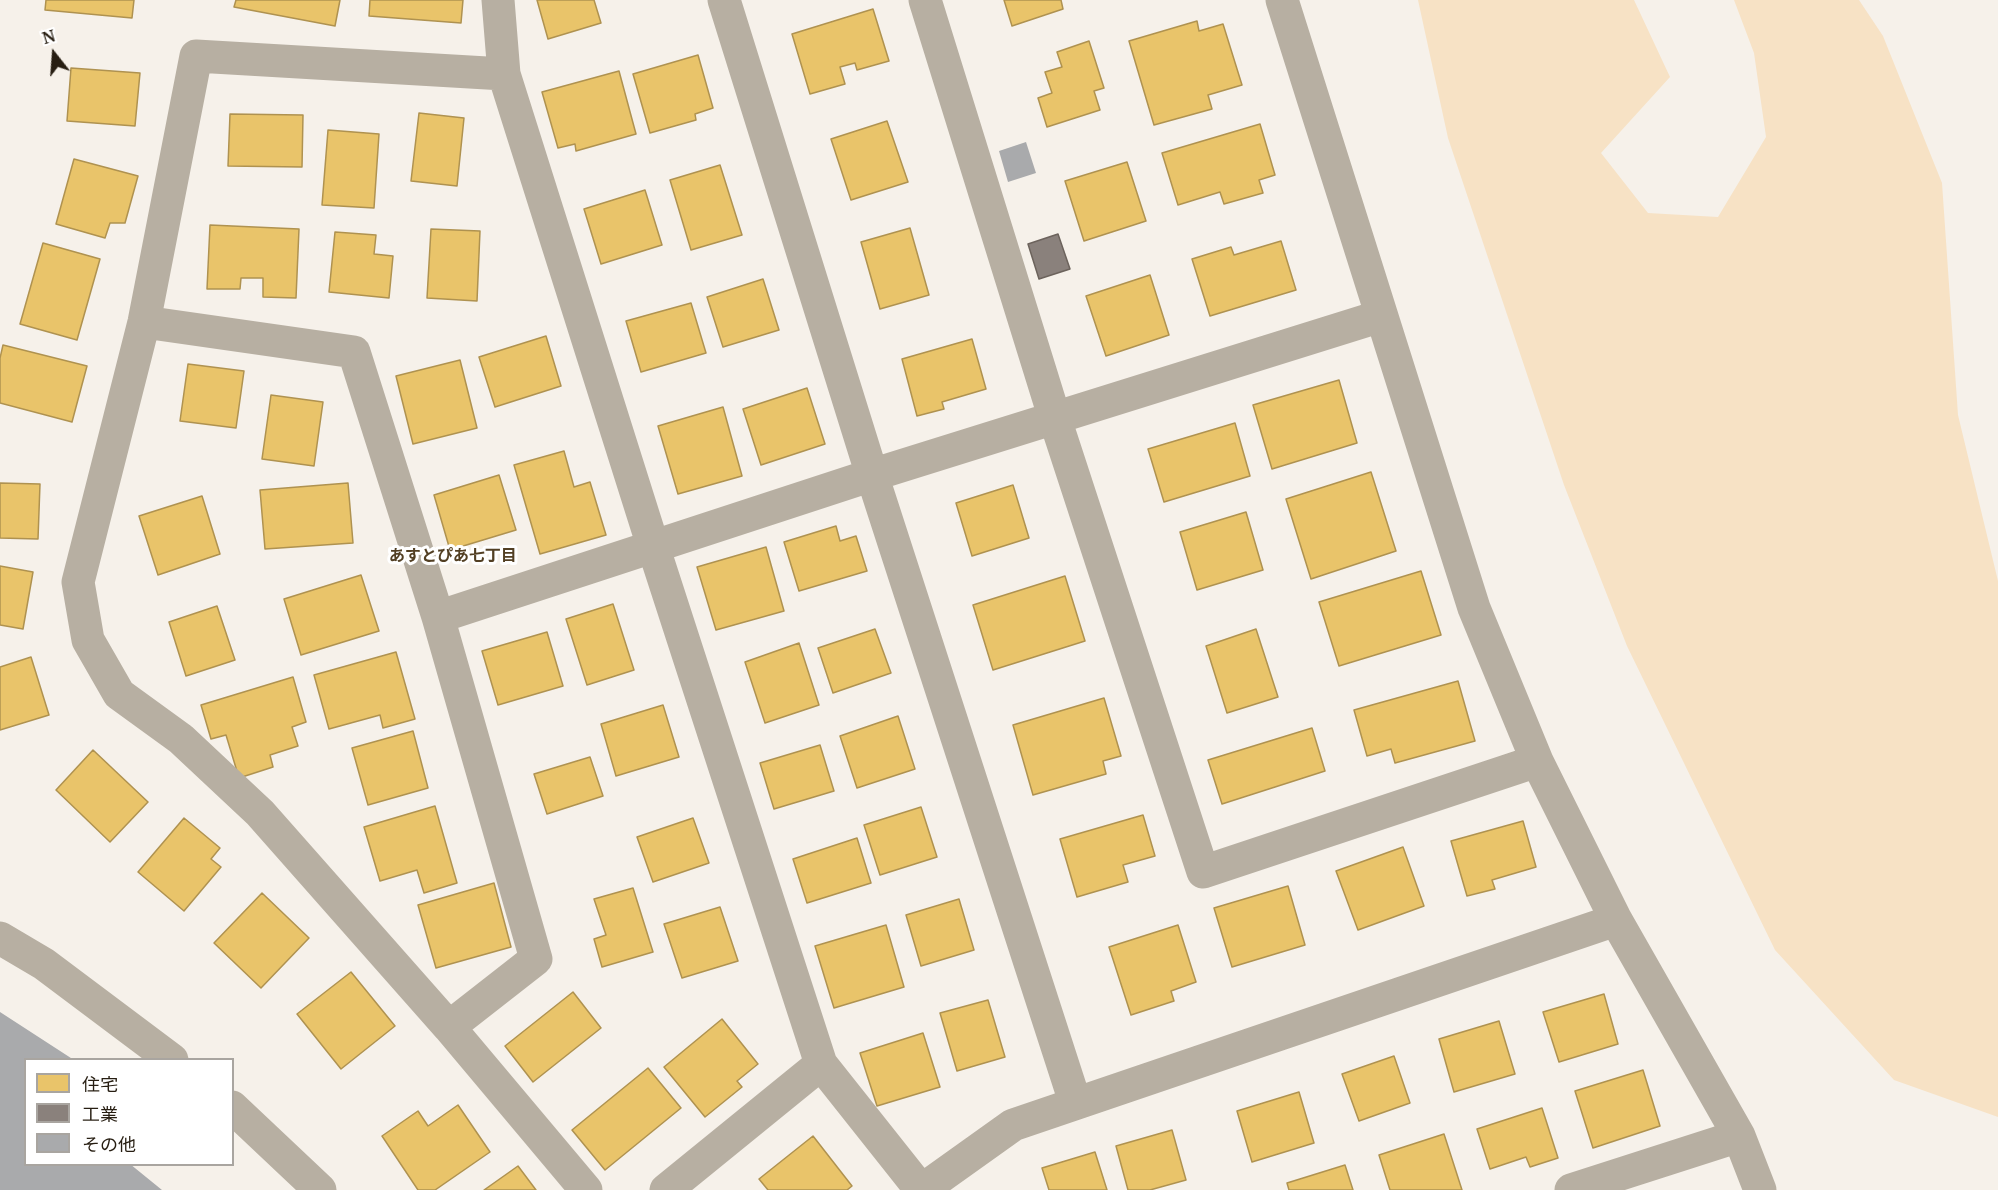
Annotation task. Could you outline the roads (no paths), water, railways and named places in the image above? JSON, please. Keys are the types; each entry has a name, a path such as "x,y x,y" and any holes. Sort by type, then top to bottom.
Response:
{"street":[{"path":"498,0 504,74 653,546 822,1064 922,1190 1013,1125 1075,1102 1616,920"},
{"path":"724,0 872,475 1075,1102"},
{"path":"925,0 1055,419 1203,872 1537,761"},
{"path":"1282,0 1474,608 1537,761 1616,920 1739,1136 1760,1190"},
{"path":"504,74 196,56 144,322 78,582 88,640 119,694 181,739 261,813 449,1027 586,1190"},
{"path":"438,617 872,475 1381,316"},
{"path":"144,322 354,352 438,617 536,959 449,1027"},
{"path":"0,938 44,964 171,1058"},
{"path":"666,1190 822,1064"},
{"path":"234,1109 320,1190"},
{"path":"1575,1189 1739,1136"}],"district":[{"name":"あすとぴあ七丁目","path":"453,556"}]}
